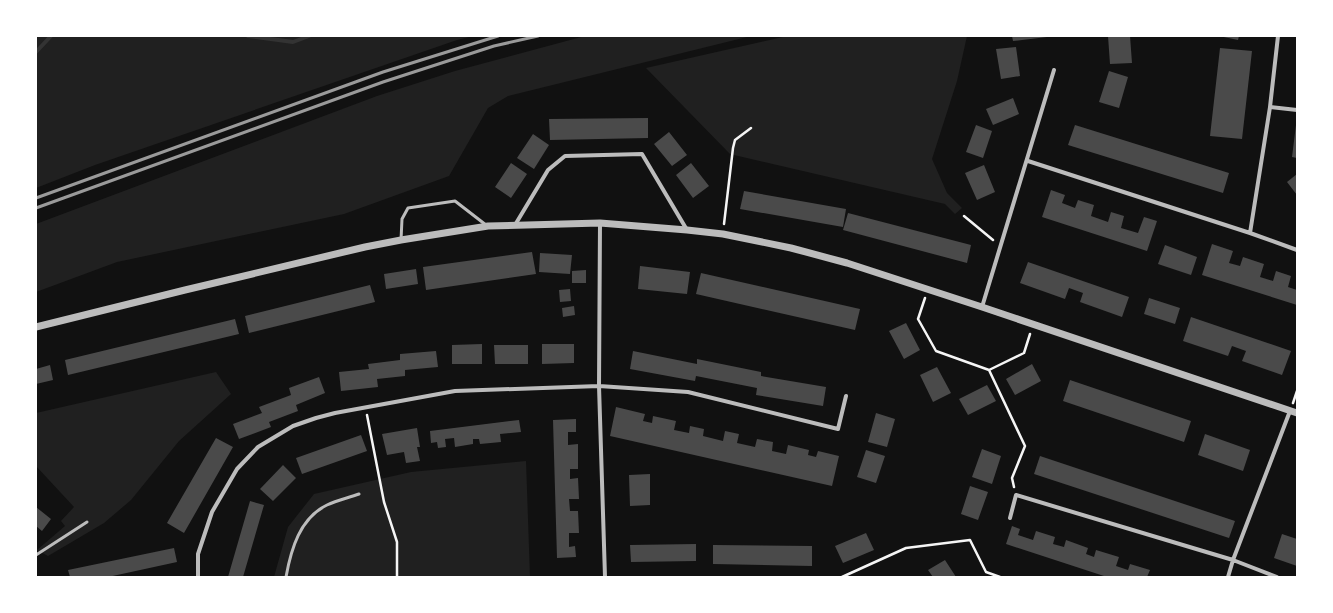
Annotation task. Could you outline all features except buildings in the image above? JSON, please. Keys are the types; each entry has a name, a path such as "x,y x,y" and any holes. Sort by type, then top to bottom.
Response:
{"street":[{"path":"1250,232 1270,107 1278,36"},
{"path":"982,307 1028,161 1054,70"},
{"path":"1270,107 1297,110"},
{"path":"515,226 548,170 565,156 642,154 687,230"},
{"path":"1028,161 1250,232 1297,250"},
{"path":"600,223 599,386 605,577"},
{"path":"36,328 238,277 365,247 488,226 600,223 723,234 790,248 848,264 982,307 1294,412 1233,560 1228,577"},
{"path":"198,577 198,554 212,512 237,469 258,447 293,426 335,413 455,391 599,386 688,392 838,429 846,396"},
{"path":"1010,518 1016,495 1233,560 1277,577"}],"lane":[{"path":"401,240 402,219 408,208 455,201 488,226"},
{"path":"286,577 288,564 300,530 310,516 327,505 359,494"},
{"path":"36,555 87,522"}],"path":[{"path":"723,234 735,140 751,128"},
{"path":"964,216 991,240 1002,244"},
{"path":"928,290 918,319 936,350 989,370 1025,446 1012,478 1016,495"},
{"path":"989,370 1024,353 1033,324"},
{"path":"366,407 384,502 397,542 397,577"},
{"path":"842,577 906,548 970,540 986,572 1000,577"}],"shaded area":[{"path":"36,36 473,36 457,40 95,165 36,188"},
{"path":"585,36 751,36 508,96 488,108 449,176 344,214 117,262 36,292 36,224 377,96 455,71"},
{"path":"787,36 967,36 957,81 932,159 947,193 962,208 955,214 945,204 730,154 646,68"},
{"path":"216,372 231,394 179,441 131,500 104,523 48,556 37,550 65,526 61,521 74,507 36,466 36,413"},
{"path":"526,461 530,577 274,577 288,527 314,494 411,472"}],"waterway":[{"path":"36,52 51,36"},
{"path":"248,36 293,42 309,36"}],"railway":[{"path":"36,198 383,72 498,36"},
{"path":"36,208 383,82 494,46 538,36"}]}
